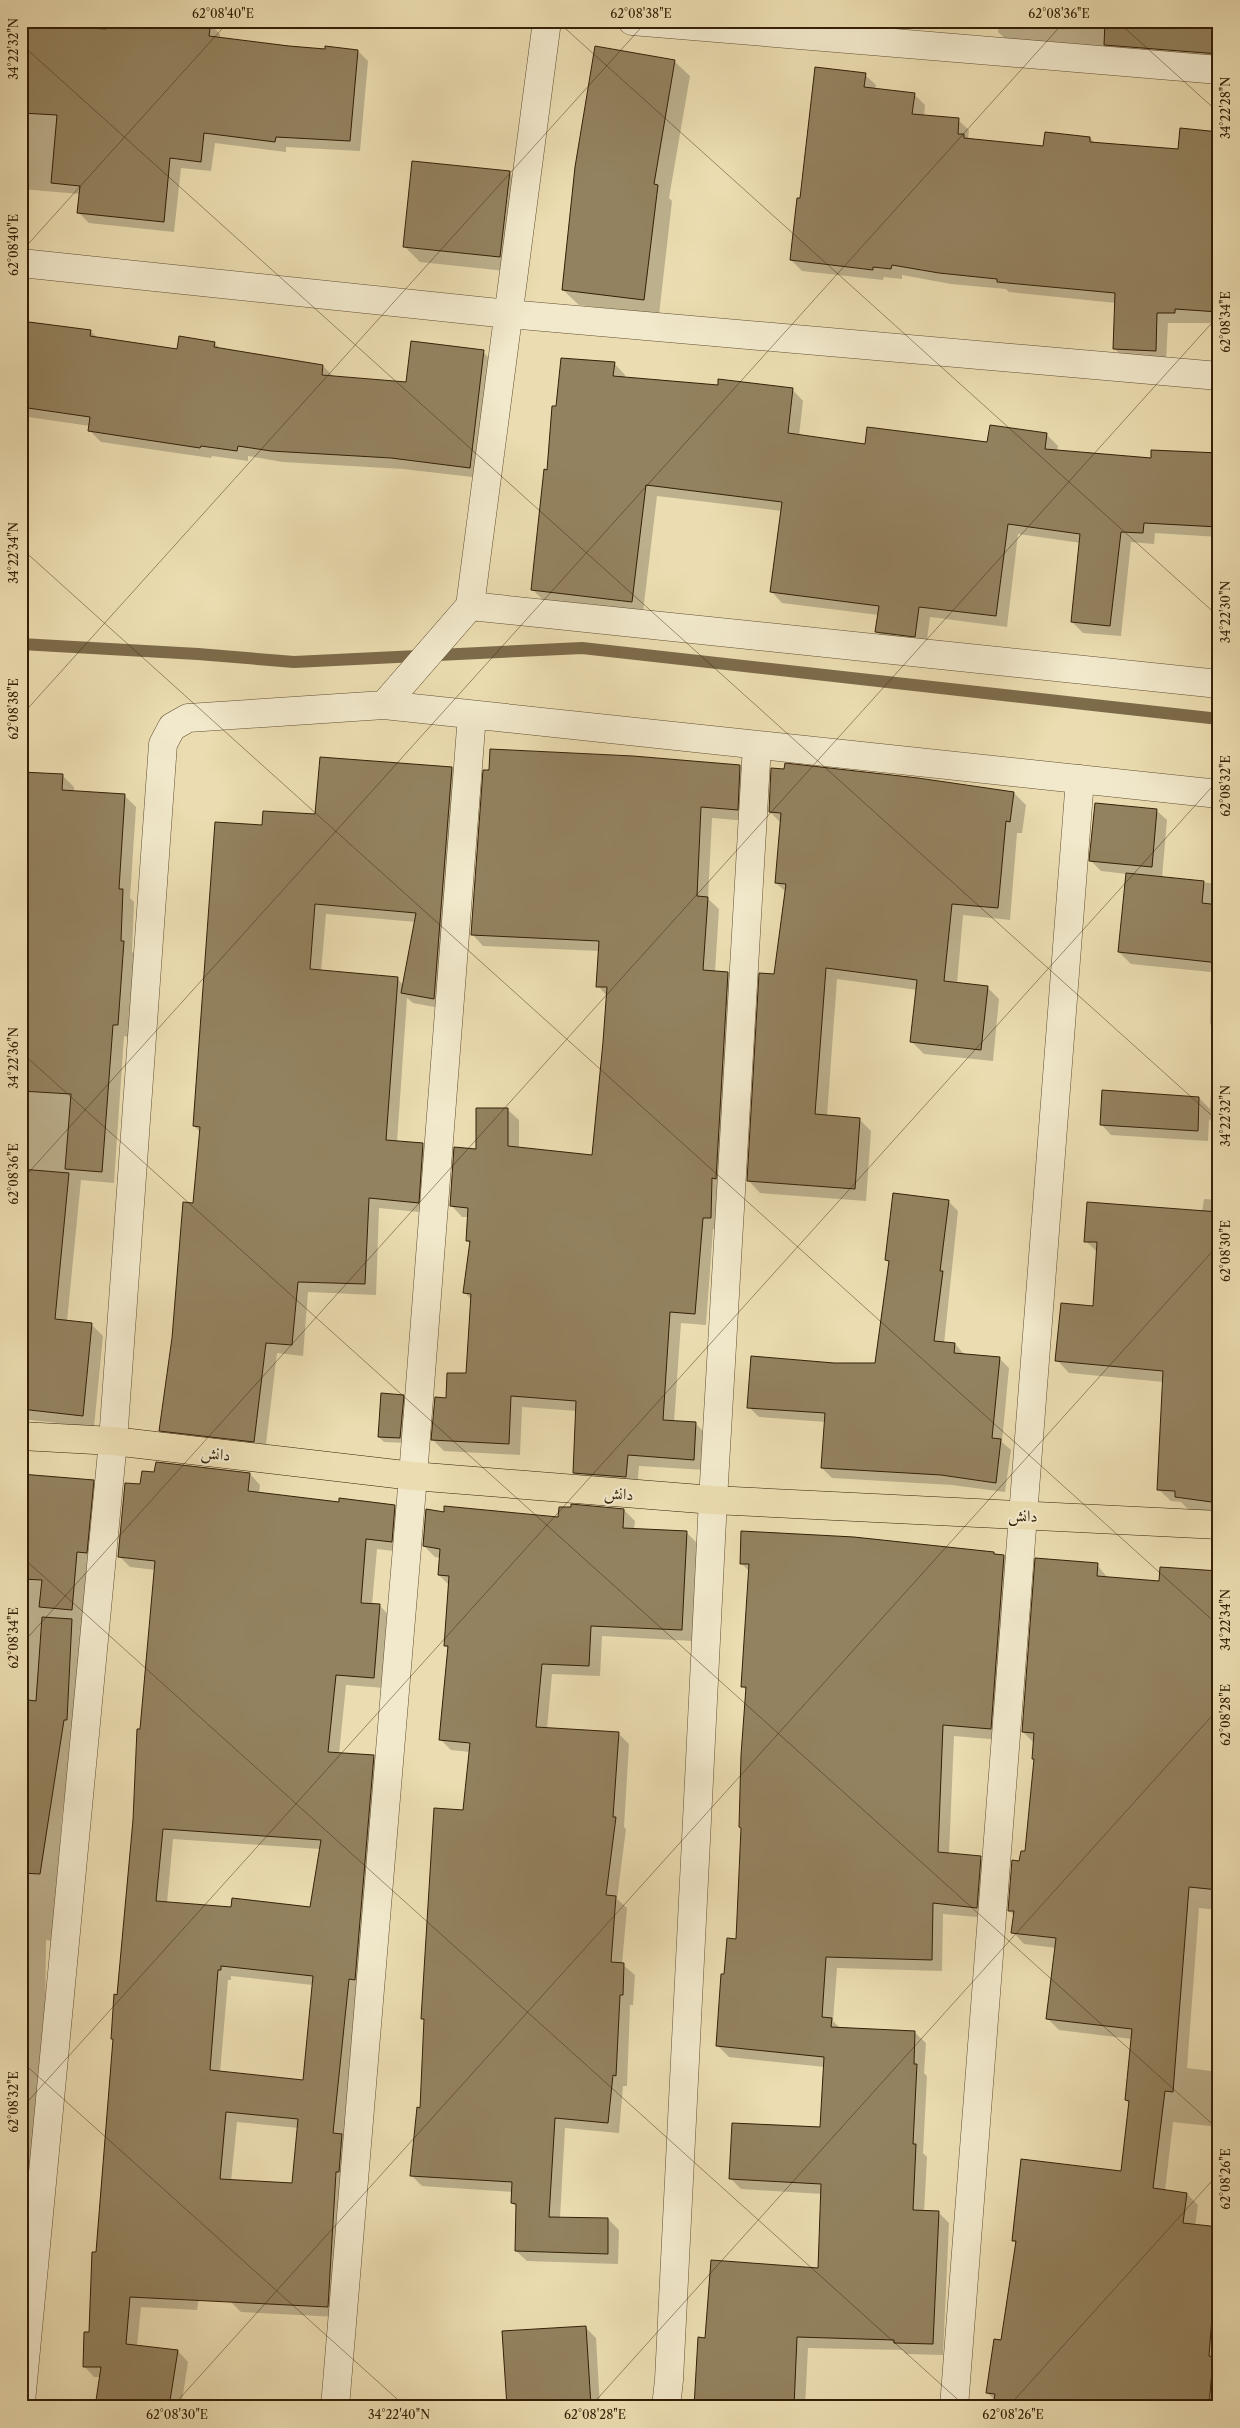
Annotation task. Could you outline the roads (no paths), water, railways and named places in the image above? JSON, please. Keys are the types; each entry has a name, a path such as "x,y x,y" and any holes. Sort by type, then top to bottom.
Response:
{"main road":[{"name":"دانش","path":"21,1436 113,1440 413,1476 713,1500 1219,1525"}],"street":[{"path":"384,705 470,606 547,21"},
{"path":"632,21 1219,70"},
{"path":"21,263 508,314 1219,376"},
{"path":"470,606 1219,684"},
{"path":"21,2402 113,1440 163,744 172,727 188,718 384,705 1219,794"},
{"path":"335,2407 413,1476 472,715"},
{"path":"666,2407 669,2380 713,1500 757,745"},
{"path":"954,2407 1080,779"}],"waterway":[{"path":"21,644 198,654 294,662 582,648 1219,719"}]}
